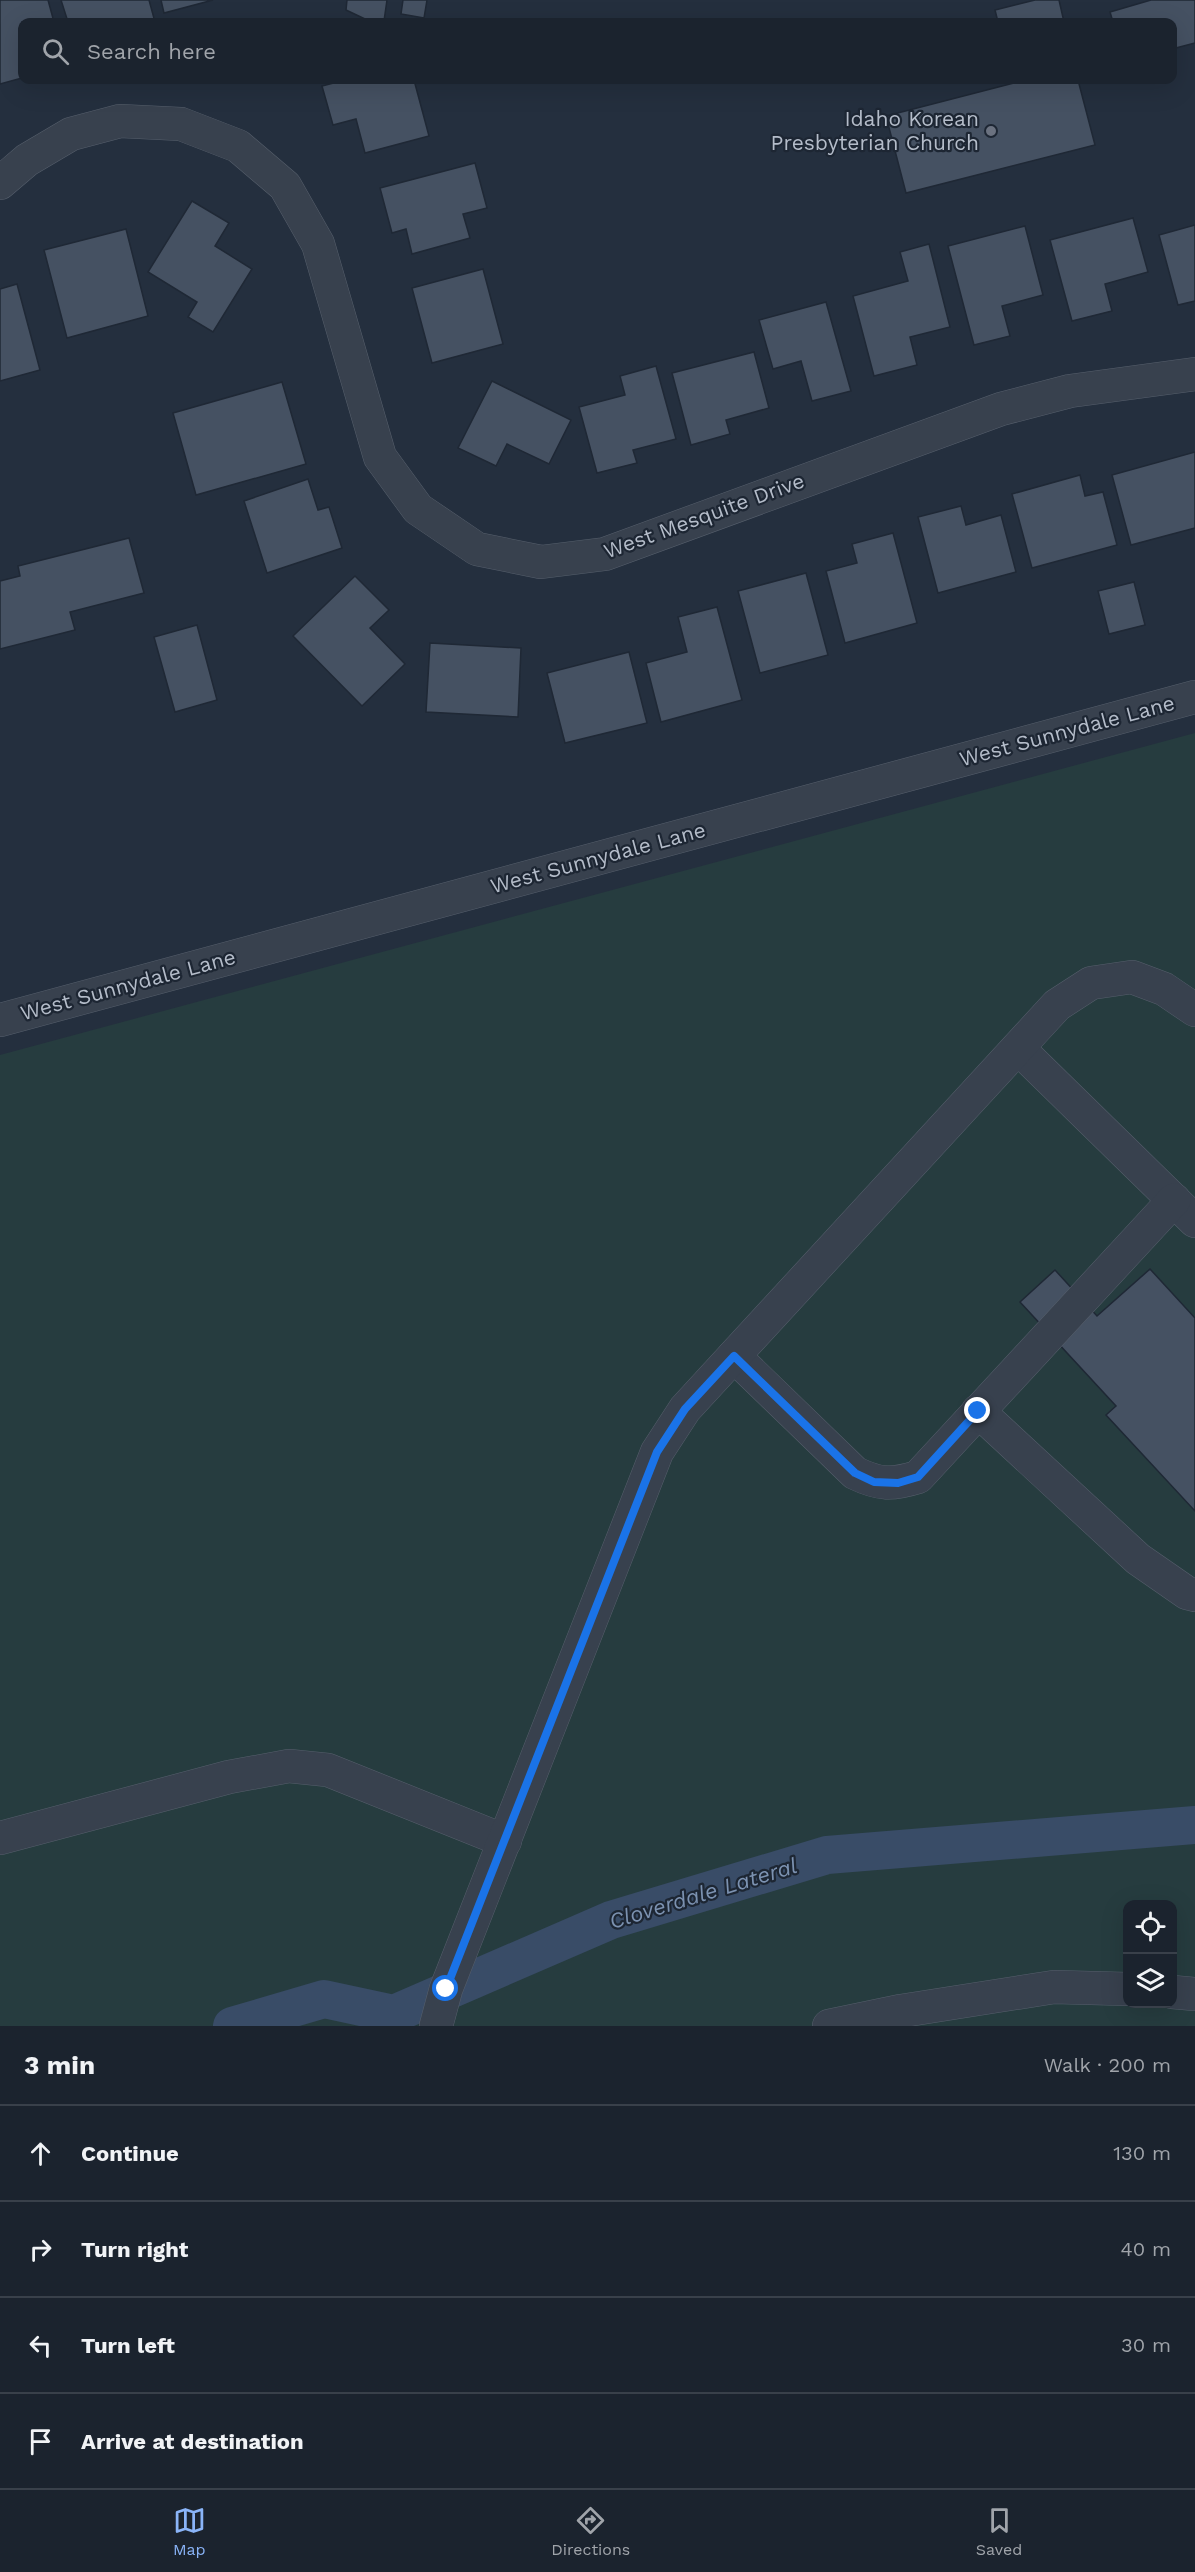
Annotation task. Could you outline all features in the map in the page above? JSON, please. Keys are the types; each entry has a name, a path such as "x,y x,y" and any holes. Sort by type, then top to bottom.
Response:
{"street":[{"name":"West Mesquite Drive","path":"0,183 27,160 71,134 120,122 181,124 238,147 285,186 318,244 380,457 418,509 477,549 541,562 605,554 1001,409 1070,391 1195,374"},
{"name":"West Sunnydale Lane","path":"0,1020 1195,697"},
{"path":"436,2026 446,1989 657,1452 685,1409 1058,1005 1091,983 1132,977 1164,989 1195,1010"},
{"path":"734,1356 855,1473 874,1482 898,1483 918,1477 978,1411 1185,1211 1018,1048"},
{"path":"978,1411 1138,1559 1187,1593 1195,1595"},
{"path":"0,1839 229,1777 289,1766 328,1770 505,1841"},
{"path":"829,2026 901,2011 1054,1987 1123,1989"},
{"path":"1177,1992 1195,1994"}],"green space":[{"path":"1195,733 1195,2026 0,2026 0,1055"}],"building":[{"path":"0,0 48,0 53,18 18,18 18,79 0,84"},
{"path":"61,0 149,0 154,18 67,18"},
{"path":"161,0 213,0 164,13"},
{"path":"347,0 387,0 384,18 363,18 346,10"},
{"path":"403,0 427,0 424,18 401,14"},
{"path":"1035,0 1059,0 1063,18 997,18 995,10"},
{"path":"1151,0 1195,0 1195,43 1177,48 1177,18 1112,18 1110,12"},
{"path":"330,84 415,84 429,136 365,153 356,119 333,125 322,86"},
{"name":"Idaho Korean Presbyterian Church","path":"1010,84 1079,84 1095,145 906,193 886,116"},
{"path":"475,163 487,208 463,214 470,238 412,254 406,229 392,233 380,188"},
{"path":"192,201 229,223 215,246 252,269 213,332 188,317 197,302 148,272"},
{"path":"1133,218 1148,272 1105,284 1112,311 1072,321 1050,240"},
{"path":"1195,225 1195,301 1178,305 1159,235"},
{"path":"1025,226 1043,295 1002,306 1010,336 974,345 948,246"},
{"path":"126,229 148,316 67,338 44,250"},
{"path":"929,244 950,327 910,337 917,365 874,376 853,296 908,281 900,252"},
{"path":"483,269 503,344 432,363 412,288"},
{"path":"17,284 40,370 0,381 0,289"},
{"path":"826,302 851,391 812,401 801,361 773,369 759,320"},
{"path":"754,352 769,408 726,420 730,434 691,445 672,373"},
{"path":"656,366 676,439 633,450 637,463 597,473 579,407 625,395 620,376"},
{"path":"492,381 571,420 549,464 507,444 496,466 458,448"},
{"path":"282,382 306,464 196,495 173,413"},
{"path":"1195,452 1195,528 1131,545 1112,475"},
{"path":"1080,475 1085,496 1103,492 1117,545 1032,568 1012,494"},
{"path":"308,479 318,510 329,507 342,548 267,573 244,501"},
{"path":"961,506 966,525 1001,515 1016,572 938,593 918,517"},
{"path":"893,533 917,623 845,643 826,571 857,563 852,544"},
{"path":"129,538 144,593 70,612 75,630 0,649 0,581 20,576 18,566"},
{"path":"806,573 828,655 760,673 738,591"},
{"path":"355,576 389,610 370,628 405,664 362,706 293,636"},
{"path":"1134,582 1145,625 1109,634 1098,591"},
{"path":"717,607 742,700 661,722 646,663 687,652 678,617"},
{"path":"197,625 217,700 175,712 154,637"},
{"path":"430,643 521,648 518,717 426,712"},
{"path":"629,652 647,723 565,743 547,673"},
{"path":"1150,1269 1195,1318 1195,1511 1106,1415 1116,1406 1020,1302 1055,1270 1097,1316"}],"waterway":[{"name":"Cloverdale Lateral","path":"232,2026 324,1999 394,2014 611,1920 827,1855 1195,1825"}],"place":[{"name":"Idaho Korean Presbyterian Church","path":"991,131"}],"route":[{"path":"446,1989 657,1452 685,1409 734,1356 855,1473 874,1482 898,1483 918,1477 978,1411"}]}
